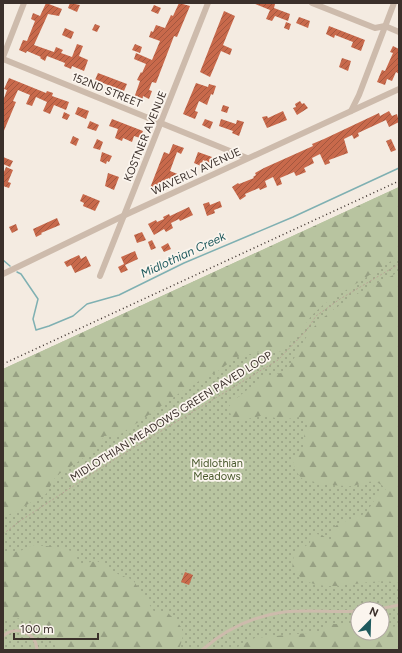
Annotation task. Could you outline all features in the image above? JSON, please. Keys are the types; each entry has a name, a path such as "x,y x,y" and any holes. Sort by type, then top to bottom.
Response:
{"street":[{"path":"3,58 24,3"},
{"name":"KOSTNER AVENUE","path":"100,276 208,3"},
{"path":"312,3 376,28 385,26 399,32"},
{"path":"351,111 359,95 394,3"},
{"name":"152ND STREET","path":"3,58 247,158"},
{"name":"WAVERLY AVENUE","path":"3,274 247,158 399,89"}],"lane":[{"path":"202,650 216,638 236,627 260,617 285,612 350,611"},
{"path":"3,636 8,632 17,630 24,631 30,634 36,642 37,650"}],"path":[{"name":"MIDLOTHIAN MEADOWS GREEN PAVED LOOP","path":"3,534 20,520 106,464 278,360 306,331 316,316 340,298 399,264"}],"green space":[{"name":"Midlothian Meadows","path":"399,187 399,650 3,650 3,369"},
{"path":"399,187 399,256 323,305 311,316 300,333 280,352 273,349 237,357 218,371 188,387 119,435 104,436 100,444 82,459 56,476 46,494 3,518 3,369"},
{"path":"399,272 399,583 385,581 328,586 315,584 303,579 292,569 294,554 310,543 311,533 322,535 331,542 331,530 338,524 367,513 375,500 386,489 382,485 374,482 366,482 349,486 321,484 306,481 298,474 292,458 305,448 304,433 308,425 299,417 282,420 265,415 234,422 228,408 233,401 265,376 286,372 310,332 333,310 354,296"},
{"path":"34,545 56,547 75,552 79,564 97,561 118,574 133,580 155,613 168,613 180,625 183,637 179,649 68,650 56,647 34,622 21,618 3,621 3,553 20,551"},
{"path":"326,624 350,624 350,641 390,641 390,627 399,626 399,650 232,650 255,638 318,632"}],"building":[{"path":"46,3 62,9 59,16 48,14 34,45 54,52 56,47 63,50 61,53 72,57 77,44 83,46 79,56 88,60 84,71 72,66 71,69 64,66 65,63 47,56 45,61 40,58 41,57 27,51 26,53 19,50 23,40 27,41 35,21 31,19 33,13 40,16"},
{"path":"70,3 80,5 77,12 68,8"},
{"path":"179,3 190,6 177,37 174,36 156,83 152,82 149,90 152,91 149,99 143,96 142,101 134,98 140,81 137,80 146,64 134,59 136,53 152,60 160,41 149,37 151,31 153,32 156,25 165,28"},
{"path":"253,3 275,4 274,8 290,14 288,21 275,16 272,21 266,19 270,10"},
{"path":"154,5 161,8 158,14 151,11"},
{"path":"224,11 235,16 223,45 232,49 230,55 221,51 210,77 200,72"},
{"path":"299,17 310,21 308,28 296,23"},
{"path":"286,22 291,24 289,30 284,28"},
{"path":"95,24 100,26 97,32 92,30"},
{"path":"329,26 365,40 361,51 351,47 353,42 335,35 334,38 326,34"},
{"path":"65,28 74,32 71,39 62,35"},
{"path":"135,44 142,47 140,53 132,50"},
{"path":"393,46 399,49 399,74 396,72 392,81 387,79 385,85 377,82 382,70 385,71 393,53 390,52"},
{"path":"342,58 351,61 348,71 339,67"},
{"path":"98,73 127,84 124,91 95,80"},
{"path":"9,78 46,93 47,91 53,93 52,96 69,102 66,110 54,105 50,114 43,111 47,102 36,97 32,106 26,104 30,95 18,90 13,101 16,102 3,133 3,101 7,90 4,89"},
{"path":"196,83 208,87 209,84 216,86 207,105 199,101 195,111 198,112 195,119 183,114"},
{"path":"300,101 308,108 297,115 293,108 296,107 295,104"},
{"path":"223,105 229,107 227,113 221,111"},
{"path":"78,107 89,111 86,119 75,114"},
{"path":"283,111 287,120 267,128 262,117 267,116 268,118"},
{"path":"389,111 392,116 397,114 399,122 389,127 386,120 358,133 359,136 354,139 352,135 344,139 348,153 329,160 330,163 325,165 320,154 312,158 314,163 304,168 306,172 296,176 294,172 280,178 282,184 277,186 273,177 265,181 267,187 260,190 259,188 245,194 246,196 240,200 232,187 238,183 239,184 254,178 253,177 256,175 255,173 313,146 312,144 379,113 380,116"},
{"path":"64,112 70,115 67,120 62,118"},
{"path":"112,119 143,131 140,138 134,136 132,142 123,138 122,141 115,138 118,129 109,126"},
{"path":"205,119 213,122 210,129 202,125"},
{"path":"221,119 236,124 237,120 244,122 239,136 232,133 233,131 219,126"},
{"path":"90,121 99,125 96,131 87,128"},
{"path":"73,136 79,139 76,146 70,143"},
{"path":"97,139 103,142 100,150 93,148"},
{"path":"391,139 396,150 391,152 386,141"},
{"path":"173,144 184,148 181,154 177,152 170,171 180,175 177,181 168,178 165,185 162,183 160,188 156,186 155,190 150,188 164,152 169,154"},
{"path":"102,152 112,156 106,164 100,161"},
{"path":"198,152 212,157 210,163 203,160 201,166 194,163"},
{"path":"3,157 13,161 10,167 3,164"},
{"path":"6,167 13,170 8,182 11,183 9,188 3,186 3,174"},
{"path":"108,173 119,177 114,190 105,186"},
{"path":"83,194 100,201 95,211 83,206 84,203 80,201"},
{"path":"220,201 222,207 214,210 215,213 207,216 203,204 209,202 210,205"},
{"path":"189,207 193,215 171,223 173,228 166,232 164,229 154,235 148,224 156,220 157,222 164,219 163,217 169,214 170,216"},
{"path":"57,218 60,225 41,233 42,234 36,237 33,229"},
{"path":"16,224 18,230 12,233 9,227"},
{"path":"142,232 146,240 137,243 134,235"},
{"path":"152,240 156,248 151,250 148,242"},
{"path":"168,243 171,249 164,252 161,247"},
{"path":"135,251 138,259 125,265 128,270 121,273 118,267 124,264 121,257"},
{"path":"79,255 81,259 86,256 91,266 75,273 71,265 67,267 64,262"},
{"path":"185,572 193,575 189,585 181,582"}],"waterway":[{"name":"Midlothian Creek","path":"17,272 21,274 38,299 33,319 36,330 73,316 87,304 119,295 184,263 293,217 399,168"},
{"name":"Midlothian Creek","path":"3,260 10,266"}],"railway":[{"path":"3,364 399,181"}]}
